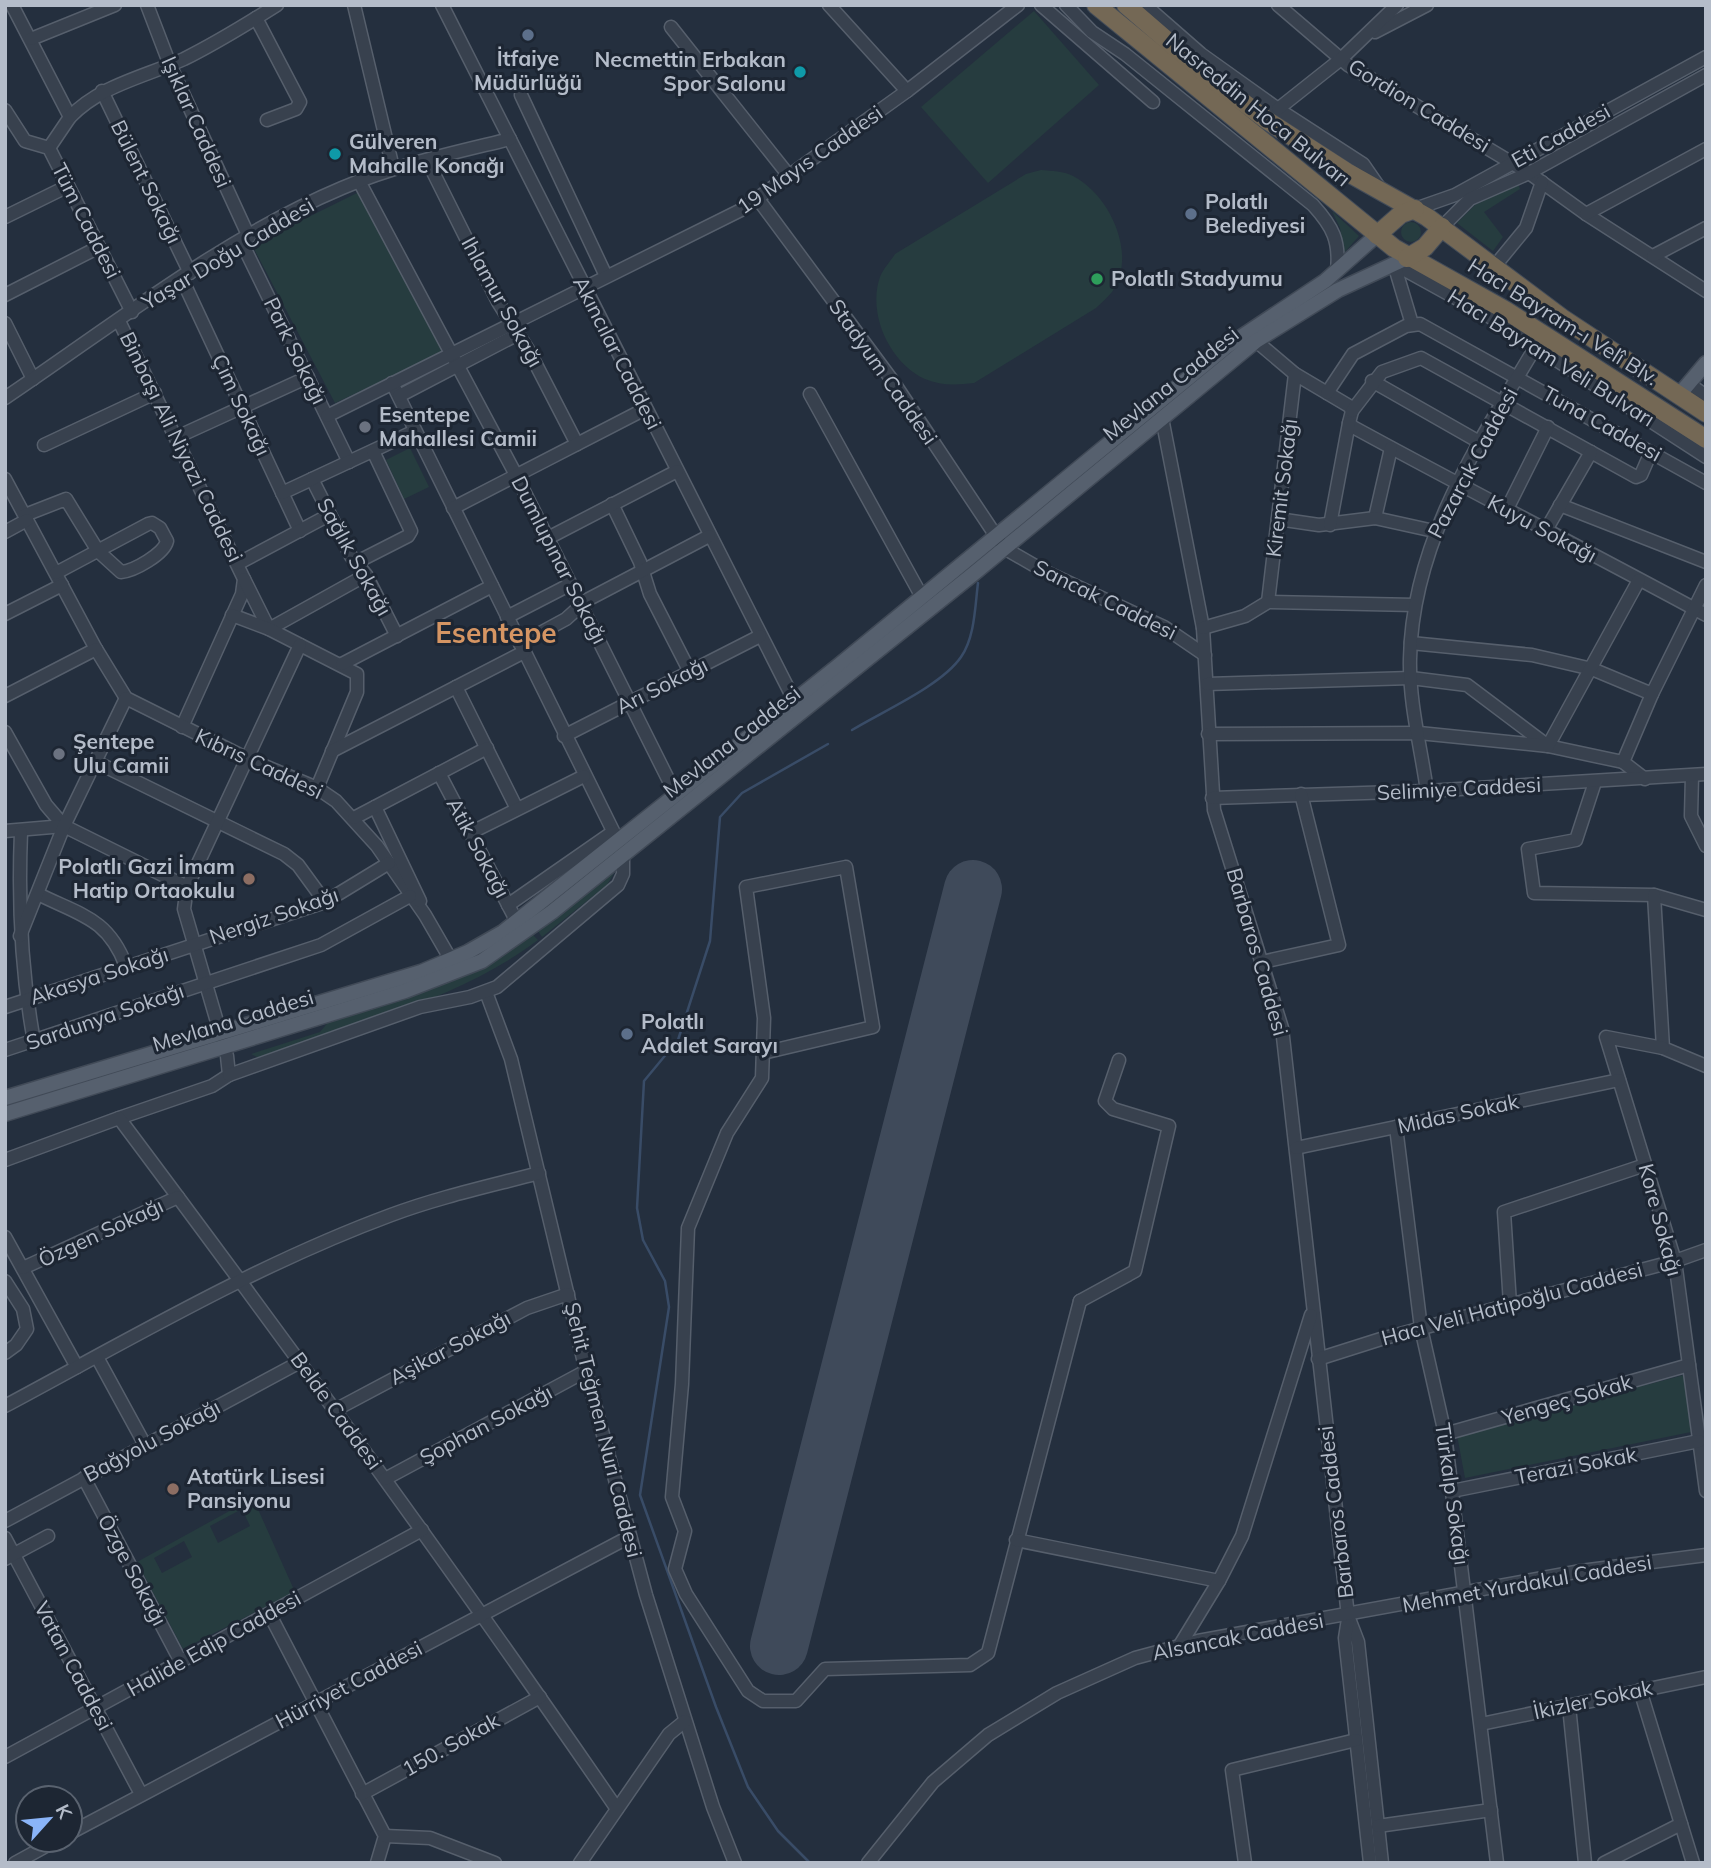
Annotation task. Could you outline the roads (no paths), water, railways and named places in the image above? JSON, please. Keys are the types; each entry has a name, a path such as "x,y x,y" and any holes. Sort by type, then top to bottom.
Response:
{"highway":[{"name":"Nasreddin Hoca Bulvarı","path":"1096,5 1194,99 1377,235 1398,257"},
{"name":"Nasreddin Hoca Bulvarı","path":"1126,5 1207,75 1268,121 1421,213"},
{"path":"1377,235 1401,214 1421,213"},
{"name":"Hacı Bayram-ı Velî Blv.","path":"1421,213 1571,323 1684,390 1706,413"},
{"path":"1398,257 1425,247 1442,227"},
{"name":"Hacı Bayram-ı Velî Blv.","path":"1398,257 1472,298 1706,439"}],"main road":[{"name":"Mevlana Caddesi","path":"5,1098 405,991 475,964 526,932 623,857 1000,543 1226,347 1337,271 1377,235"},
{"name":"Mevlana Caddesi","path":"5,1114 451,960 517,922 615,836 676,793 922,597 1000,543 1162,418 1256,341 1338,290 1398,257"},
{"path":"1684,390 1706,363"}],"street":[{"path":"12,5 70,117"},
{"path":"31,39 116,5"},
{"name":"Işıklar Caddesi","path":"147,5 245,239"},
{"path":"49,148 70,117 88,99 170,65 260,12 277,5"},
{"path":"354,5 393,168"},
{"name":"Akıncılar Caddesi","path":"442,5 794,699"},
{"path":"829,5 907,91"},
{"name":"19 Mayıs Caddesi","path":"454,359 510,323 700,232 758,199 907,91 1018,5"},
{"path":"1041,5 1153,102"},
{"path":"1066,5 1092,32 1194,99 1313,205 1335,232 1338,244 1337,271"},
{"path":"1145,5 1201,54 1278,110 1363,164 1381,190"},
{"name":"Gordion Caddesi","path":"1278,5 1341,59 1529,173 1586,214 1706,291"},
{"path":"1363,38 1427,5"},
{"path":"1278,110 1341,59 1389,8"},
{"path":"260,12 300,102 296,109 267,120"},
{"path":"671,27 790,177"},
{"name":"Eti Caddesi","path":"1421,213 1706,57"},
{"name":"Eti Caddesi","path":"1442,227 1465,202 1529,173 1706,75"},
{"name":"Bülent Sokağı","path":"102,91 186,276"},
{"path":"521,95 606,276"},
{"name":"Tüm Caddesi","path":"6,109 25,141 49,148 132,312"},
{"name":"Yaşar Doğu Caddesi","path":"5,398 245,239 359,181 393,168 510,139"},
{"path":"1586,214 1706,149"},
{"name":"Ihlamur Sokağı","path":"427,160 510,323 577,444"},
{"name":"Dumlupınar Sokağı","path":"359,181 516,475 676,793"},
{"path":"1494,267 1526,228 1542,182"},
{"path":"5,217 68,186"},
{"name":"Stadyum Caddesi","path":"758,199 892,380 1000,543"},
{"path":"1653,256 1706,228"},
{"name":"Park Sokağı","path":"245,239 307,377 349,461"},
{"path":"5,295 99,247"},
{"path":"1327,393 1353,354 1412,324 1398,257"},
{"name":"Çim Sokağı","path":"186,276 242,407 300,531"},
{"name":"Hacı Bayram Veli Bulvarı","path":"1472,298 1536,346 1665,425 1706,457"},
{"name":"Binbaşı Ali Niyazi Caddesi","path":"120,321 239,563 244,579 232,615 182,727"},
{"path":"5,323 33,379"},
{"name":"Tuna Caddesi","path":"1412,324 1427,326 1706,483"},
{"path":"327,416 393,383 518,334"},
{"name":"Kuyu Sokağı","path":"1256,341 1295,374 1349,406 1350,417 1391,448 1457,486 1507,509 1706,615"},
{"name":"Pazarcık Caddesi","path":"1427,792 1411,678 1415,605 1434,531 1536,346"},
{"path":"1329,525 1350,417 1373,382 1387,369 1421,358 1636,477 1641,475 1651,452"},
{"path":"399,396 454,359"},
{"name":"Kiremit Sokağı","path":"1268,602 1295,374"},
{"path":"177,437 307,377"},
{"path":"1373,382 1481,443"},
{"path":"393,383 583,776 615,836 508,905"},
{"path":"1684,390 1706,396"},
{"path":"44,444 155,393"},
{"path":"810,394 922,597"},
{"path":"453,508 645,409"},
{"name":"Barbaros Caddesi","path":"1162,418 1203,628 1212,798 1282,1028 1348,1616 1358,1642 1382,1863"},
{"path":"1507,509 1548,428"},
{"path":"282,493 415,431"},
{"path":"1375,519 1391,448"},
{"path":"355,563 408,536 411,531 373,451"},
{"path":"1546,530 1591,452"},
{"path":"548,538 677,471"},
{"path":"5,479 96,649 126,698 64,826 20,936"},
{"name":"Sağlık Sokağı","path":"312,479 355,563 366,575 397,636"},
{"path":"5,532 26,518 66,499 98,551 117,570 127,571 164,548 167,541 160,527 152,523 98,551 5,614"},
{"path":"612,504 643,570 650,593 690,672"},
{"path":"1560,505 1706,562"},
{"path":"239,563 330,515"},
{"path":"1278,519 1329,525 1353,519 1375,519 1434,531"},
{"path":"332,751 456,687 566,620 582,605 709,536"},
{"name":"Sancak Caddesi","path":"1000,543 1044,571 1164,627 1205,655"},
{"path":"269,629 366,575"},
{"path":"244,579 269,629"},
{"path":"1548,746 1639,580"},
{"path":"507,617 571,584"},
{"path":"1623,762 1652,694 1706,585"},
{"path":"348,667 397,636 492,586"},
{"path":"1203,628 1245,616 1268,602 1415,605"},
{"path":"232,615 269,629 348,667 359,679 357,692 317,788"},
{"name":"Arı Sokağı","path":"564,736 760,636"},
{"path":"1411,643 1532,655 1592,669 1652,694"},
{"path":"229,1075 229,1064 184,909 187,887 300,645"},
{"path":"5,696 96,649"},
{"path":"1207,684 1411,678 1467,685 1548,746"},
{"path":"456,687 517,809"},
{"name":"Kıbrıs Caddesi","path":"126,698 248,759 317,788 354,818 425,915"},
{"path":"5,733 46,805 64,826 187,887"},
{"path":"1208,734 1419,733 1548,746 1623,762 1645,779"},
{"path":"354,818 487,748"},
{"path":"94,761 290,858 325,902"},
{"name":"Atik Sokağı","path":"439,773 517,922"},
{"name":"Selimiye Caddesi","path":"1212,798 1427,792 1706,774"},
{"path":"470,833 583,776"},
{"path":"1692,776 1691,816 1706,846"},
{"path":"1595,782 1576,840 1528,849 1534,893 1654,895 1706,910"},
{"path":"1262,962 1339,945 1301,794"},
{"name":"Kıbrıs Caddesi","path":"375,807 425,915 451,960"},
{"path":"5,831 21,832 64,826"},
{"path":"21,832 20,936 34,1041"},
{"path":"5,1160 212,1086 229,1075 420,1007 486,992 508,981 618,885 623,874 623,857"},
{"name":"Nergiz Sokağı","path":"193,944 325,902 389,863"},
{"path":"763,1053 873,1027 846,867 746,887 764,1018 762,1078 727,1133 688,1228 682,1384 672,1497 685,1531 676,1569 686,1594 748,1690 763,1701 796,1701 825,1669 970,1665 988,1653 1080,1301 1135,1271 1169,1126 1113,1108 1105,1101 1119,1059"},
{"path":"37,894 108,931 119,947 126,966"},
{"path":"1654,895 1663,1048 1706,1066"},
{"name":"Sardunya Sokağı","path":"5,1051 334,941 410,896"},
{"name":"Akasya Sokağı","path":"5,1007 193,944"},
{"name":"Şehit Teğmen Nuri Caddesi","path":"486,992 511,1059 629,1537 731,1860"},
{"name":"Kore Sokağı","path":"1663,1048 1606,1037 1675,1261 1706,1491"},
{"name":"Midas Sokak","path":"1296,1147 1619,1080"},
{"name":"Belde Caddesi","path":"119,1118 241,1279 484,1615 617,1809"},
{"name":"Türkalp Sokağı","path":"1395,1127 1421,1328 1445,1434 1497,1863"},
{"path":"1510,1304 1504,1212 1645,1165"},
{"path":"5,1406 241,1279 392,1214 539,1173"},
{"name":"Özgen Sokağı","path":"23,1268 178,1197"},
{"path":"5,1237 77,1367"},
{"name":"Hacı Veli Hatipoğlu Caddesi","path":"1318,1359 1421,1328 1675,1261 1706,1250"},
{"path":"1080,1301 1128,1275"},
{"path":"5,1281 23,1310 27,1329 16,1345 5,1353"},
{"name":"Aşikar Sokağı","path":"335,1410 527,1308 568,1294"},
{"path":"1180,1645 1219,1581 1242,1536 1313,1308"},
{"path":"97,1357 145,1445"},
{"name":"Bağyolu Sokağı","path":"5,1521 300,1362"},
{"name":"Yengeç Sokak","path":"1445,1434 1689,1365"},
{"name":"Şophan Sokağı","path":"385,1479 586,1371"},
{"name":"Terazi Sokak","path":"1452,1491 1699,1441"},
{"name":"Özge Sokağı","path":"83,1478 181,1662"},
{"name":"Halide Edip Caddesi","path":"5,1757 422,1530"},
{"path":"10,1557 48,1536"},
{"name":"Hürriyet Caddesi","path":"84,1825 629,1537"},
{"name":"Vatan Caddesi","path":"5,1538 10,1557 141,1794"},
{"path":"1016,1540 1219,1581"},
{"name":"Mehmet Yurdakul Caddesi","path":"1348,1616 1581,1571 1706,1555"},
{"path":"270,1615 385,1836 377,1863"},
{"name":"Barbaros Caddesi","path":"1348,1616 1345,1638 1370,1863"},
{"name":"Alsancak Caddesi","path":"868,1863 933,1782 989,1735 1048,1698 1135,1658 1180,1645 1348,1616"},
{"name":"İkizler Sokak","path":"1481,1724 1706,1677"},
{"path":"1640,1690 1693,1863"},
{"name":"150. Sokak","path":"362,1794 540,1697"},
{"path":"1569,1706 1585,1863"},
{"path":"580,1863 669,1734 685,1721"},
{"path":"1245,1863 1232,1770 1356,1740"},
{"path":"1378,1826 1491,1810"},
{"path":"1604,1863 1681,1824"},
{"path":"385,1836 419,1836 442,1841 495,1863"},
{"path":"15,1863 31,1854"}],"waterway":[{"path":"852,730 926,688 952,668 966,649 969,640 978,583"},
{"path":"810,1863 778,1831 748,1787 716,1707 640,1495 669,1307 665,1281 643,1240 637,1208 644,1081 678,1040 710,941 720,817 742,793 828,744"}],"place":[{"name":"İtfaiye Müdürlüğü","path":"528,35"},
{"name":"Necmettin Erbakan Spor Salonu","path":"800,72"},
{"name":"Gülveren Mahalle Konağı","path":"335,154"},
{"name":"Polatlı Belediyesi","path":"1191,214"},
{"name":"Polatlı Stadyumu","path":"1097,279"},
{"name":"Esentepe Mahallesi Camii","path":"365,427"},
{"name":"Şentepe Ulu Camii","path":"59,754"},
{"name":"Polatlı Gazi İmam Hatip Ortaokulu","path":"249,879"},
{"name":"Polatlı Adalet Sarayı","path":"627,1034"},
{"name":"Atatürk Lisesi Pansiyonu","path":"173,1489"}],"district":[{"name":"Esentepe","path":"496,633"}]}
